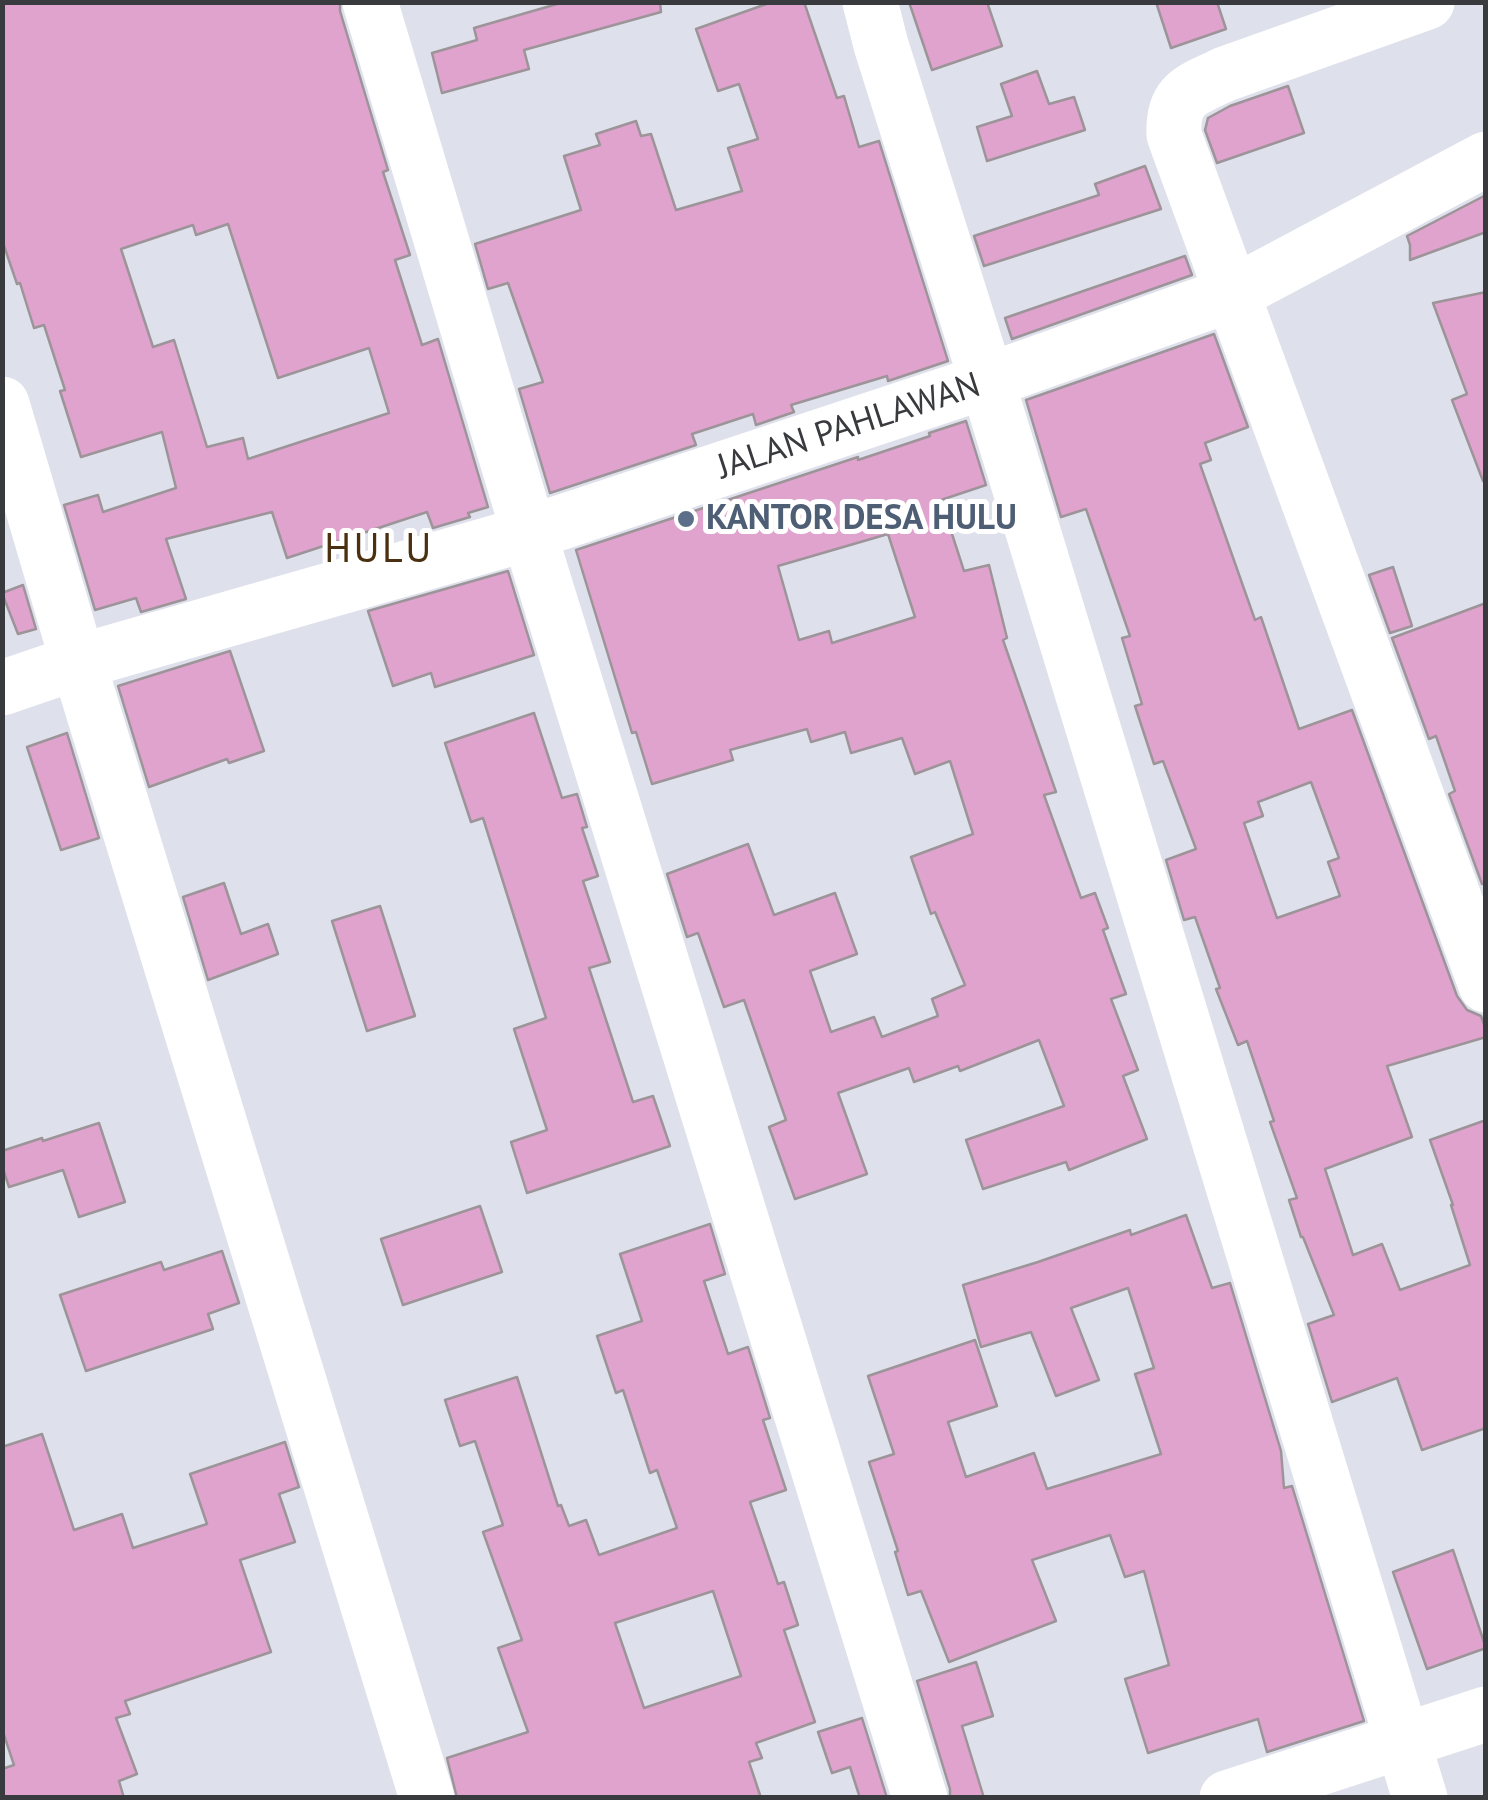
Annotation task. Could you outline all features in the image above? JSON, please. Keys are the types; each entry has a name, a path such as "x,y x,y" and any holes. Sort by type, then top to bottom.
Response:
{"street":[{"path":"370,2 529,533 920,1798"},
{"path":"870,2 1420,1798"},
{"path":"1426,2 1196,88 1178,102 1174,135 1486,985"},
{"name":"JALAN PAHLAWAN","path":"2,688 78,662 529,533 987,381 1232,294 1486,159"},
{"path":"2,404 426,1798"},
{"path":"1228,1798 1486,1714"}],"building":[{"path":"2,2 340,2 388,170 383,172 410,255 395,260 422,345 438,339 488,507 433,528 427,512 287,558 272,512 166,539 186,599 141,612 136,598 95,610 64,505 98,495 103,512 176,488 162,432 81,457 44,325 34,328 2,240","holes":["228,224 278,378 369,348 389,413 248,459 243,438 207,447 174,340 153,347 121,249 193,225 196,235"]},
{"path":"564,2 660,2 661,12 524,50 529,69 442,93 432,53 477,40 474,28"},
{"path":"772,2 804,2 837,98 844,96 859,147 879,141 948,361 888,381 887,376 791,405 794,412 756,425 753,414 692,434 696,445 550,493 519,389 543,382 508,283 488,289 475,244 581,210 564,156 600,145 596,134 636,121 641,136 651,134 676,210 742,191 728,148 758,139 739,84 718,91 696,29"},
{"path":"909,2 987,2 1002,46 932,70"},
{"path":"1156,2 1217,2 1226,29 1171,48"},
{"path":"1037,71 1049,104 1074,97 1085,130 987,161 977,127 1012,116 1001,84"},
{"path":"1288,86 1304,133 1217,163 1205,130 1208,118"},
{"path":"1145,166 1161,209 984,266 974,236 1099,195 1095,184"},
{"path":"1486,195 1486,232 1410,260 1407,236"},
{"path":"1185,256 1192,275 1012,339 1005,318"},
{"path":"1486,292 1483,481 1452,400 1467,394 1433,303"},
{"path":"1214,334 1248,427 1205,443 1211,460 1200,464 1255,620 1261,617 1299,729 1352,710 1457,996 1467,1010 1481,1016 1486,1030 1486,1037 1387,1066 1412,1137 1325,1169 1353,1255 1382,1244 1400,1290 1470,1265 1430,1140 1486,1120 1486,1428 1422,1450 1397,1378 1332,1402 1308,1324 1334,1315 1289,1200 1297,1198 1247,1041 1238,1045 1216,989 1220,988 1195,917 1184,920 1166,860 1196,849 1163,761 1154,764 1135,706 1142,704 1122,638 1130,636 1086,509 1061,517 1026,400","holes":["1311,782 1339,858 1328,862 1340,896 1277,918 1244,823 1263,816 1258,802"]},
{"path":"966,421 986,485 941,500 964,571 989,565 1007,638 1003,640 1056,792 1044,795 1081,898 1095,893 1108,928 1103,930 1126,994 1111,999 1138,1070 1123,1076 1147,1139 1069,1170 1066,1162 983,1189 966,1140 1064,1106 1039,1040 960,1071 958,1066 914,1082 909,1068 838,1093 867,1174 795,1199 769,1127 786,1120 744,1000 724,1007 698,933 687,937 667,874 748,844 774,915 835,893 857,954 810,971 831,1032 874,1017 882,1037 938,1016 932,999 965,985 935,912 931,914 911,857 973,834 950,761 915,774 902,738 851,753 845,732 811,742 807,729 730,750 733,760 652,784 636,732 632,733 576,550 858,460 930,436 929,433","holes":["888,534 915,617 832,643 829,631 799,640 778,566"]},
{"path":"1393,567 1412,626 1390,633 1369,575"},
{"path":"508,571 534,655 435,687 431,673 393,686 368,611"},
{"path":"23,585 36,629 18,634 2,593"},
{"path":"1486,603 1486,883 1482,884 1449,794 1455,791 1436,736 1429,739 1392,638"},
{"path":"230,651 264,751 229,763 227,759 149,787 118,686"},
{"path":"534,713 562,798 577,794 587,827 582,828 598,876 583,881 610,962 589,968 633,1102 653,1096 670,1146 527,1193 511,1142 547,1130 514,1029 546,1018 483,818 471,822 445,743"},
{"path":"67,733 99,838 61,850 27,747"},
{"path":"224,883 241,934 268,924 278,954 208,980 183,897"},
{"path":"380,906 415,1016 367,1031 332,921"},
{"path":"99,1123 125,1202 79,1217 63,1170 9,1187 2,1151"},
{"path":"480,1206 502,1272 403,1305 381,1239"},
{"path":"1186,1215 1212,1288 1230,1283 1281,1451 1284,1488 1292,1486 1364,1721 1267,1752 1258,1719 1148,1753 1125,1679 1169,1665 1144,1571 1125,1577 1110,1535 1032,1560 1056,1621 949,1662 921,1591 908,1595 869,1462 894,1454 868,1376 975,1340 997,1406 948,1422 966,1477 1034,1453 1047,1489 1161,1454 1135,1374 1154,1368 1128,1288 1071,1308 1099,1380 1056,1396 1031,1332 981,1347 963,1285"},
{"path":"710,1224 725,1274 704,1281 728,1354 748,1347 770,1418 763,1420 786,1490 750,1502 778,1584 784,1582 798,1625 784,1630 815,1722 756,1743 762,1758 749,1762 761,1798 457,1798 447,1758 528,1732 498,1648 522,1640 483,1532 503,1525 475,1441 460,1446 445,1400 517,1377 558,1506 561,1505 569,1526 586,1520 599,1555 677,1528 657,1470 650,1473 623,1390 616,1393 597,1336 642,1321 620,1254","holes":["713,1591 741,1676 644,1708 615,1623"]},
{"path":"222,1251 239,1303 208,1314 213,1329 86,1371 60,1295 161,1262 164,1270"},
{"path":"42,1434 74,1530 122,1514 133,1548 207,1524 190,1474 285,1442 299,1487 279,1494 295,1542 240,1560 271,1652 125,1701 130,1714 116,1718 137,1774 119,1781 124,1798 2,1798 2,1769 14,1765 2,1729 2,1447"},
{"path":"1453,1550 1486,1648 1427,1669 1393,1572"},
{"path":"976,1662 993,1716 962,1726 984,1798 950,1798 917,1681"},
{"path":"862,1718 887,1798 860,1798 850,1767 832,1773 818,1732"}],"place":[{"name":"KANTOR DESA HULU","path":"686,519"}],"district":[{"name":"HULU","path":"379,551"}]}
